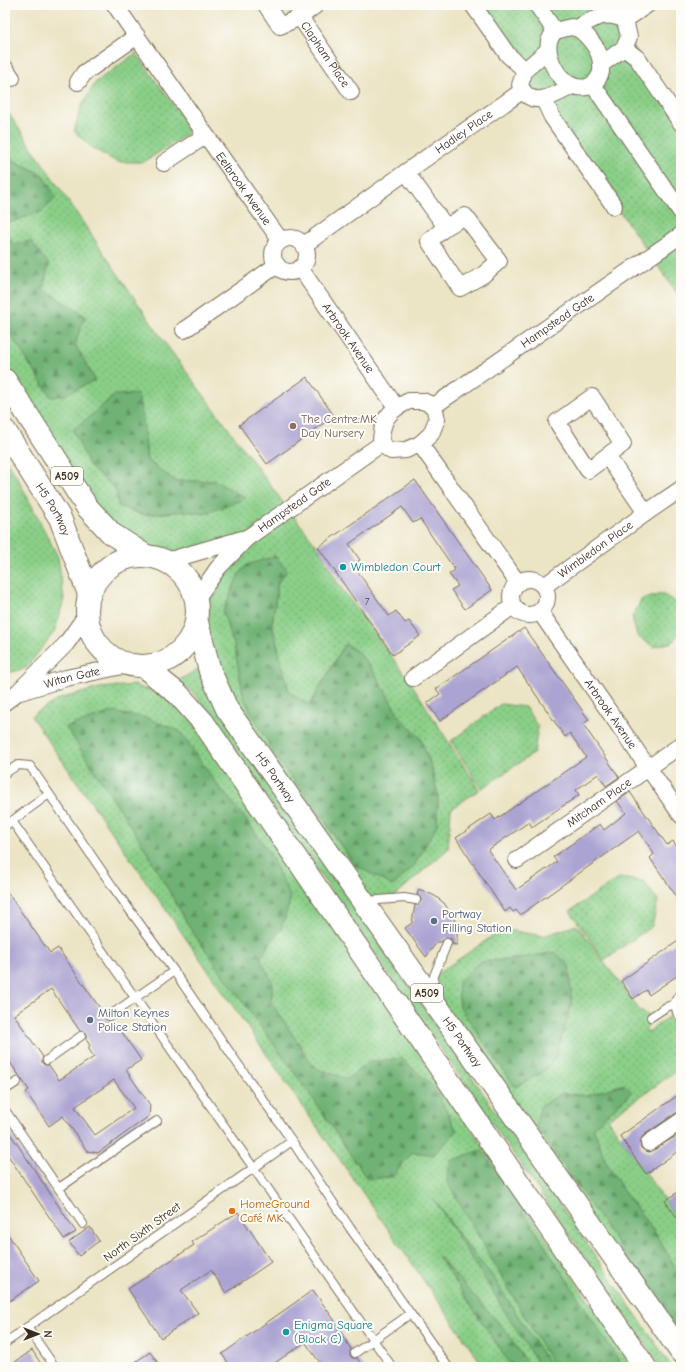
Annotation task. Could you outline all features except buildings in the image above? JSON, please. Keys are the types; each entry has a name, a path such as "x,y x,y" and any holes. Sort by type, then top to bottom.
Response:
{"main road":[{"name":"A509","path":"5,380 87,507 112,534 146,556"},
{"name":"H5 Portway","path":"5,431 60,518 88,604"},
{"path":"146,556 156,557 167,561 180,570 187,579 196,598 198,610 197,622 191,639 178,654 162,663 136,666 112,658 99,646 90,631 88,604 98,578 111,565 128,558 146,556"},
{"name":"H5 Portway","path":"197,622 210,671 227,709 681,1352"},
{"name":"A509","path":"136,666 178,694 203,722 645,1367"}],"street":[{"name":"Eelbrook Avenue","path":"115,5 171,84 205,136 281,241"},
{"name":"Clapham Place","path":"266,5 280,26 300,17 316,5"},
{"path":"473,5 508,55 525,70"},
{"path":"536,5 555,31"},
{"path":"625,20 647,5"},
{"path":"577,28 589,38 598,50 602,64 599,77 593,85 580,88 572,86 564,80 556,70 551,61 548,50 549,40 555,31 563,28 577,28 599,10 618,16 625,20 629,37 624,48 602,64"},
{"name":"Clapham Place","path":"300,17 351,92"},
{"path":"78,82 84,73 137,36"},
{"path":"624,48 637,58 681,123"},
{"path":"548,50 525,70 520,85 522,91 531,98 544,100 572,86"},
{"path":"593,85 681,212"},
{"name":"Hadley Place","path":"304,245 522,91"},
{"path":"544,100 552,117 614,206"},
{"path":"164,163 205,136"},
{"path":"406,172 446,227"},
{"path":"465,216 499,261 483,275 460,288 429,242 446,227 465,216"},
{"name":"Hampstead Gate","path":"434,406 681,234"},
{"path":"286,239 296,239 304,245 307,260 300,268 291,272 286,271 277,265 274,255 277,245 281,241 286,239"},
{"path":"184,330 277,265"},
{"name":"Arbrook Avenue","path":"300,268 396,407"},
{"path":"409,401 424,401 434,406 437,419 432,434 420,444 406,450 391,451 381,444 381,430 388,416 396,407 409,401"},
{"name":"Hampstead Gate","path":"196,598 218,568 247,538 381,444"},
{"path":"420,444 518,583"},
{"path":"607,456 646,513"},
{"name":"Wimbledon Place","path":"544,586 681,489"},
{"name":"Hampstead Gate","path":"167,561 247,538"},
{"path":"530,579 537,581 544,586 547,602 540,612 525,616 518,612 513,606 511,594 513,588 518,583 530,579"},
{"name":"Witan Gate","path":"5,702 18,692 66,644 88,604"},
{"path":"413,678 513,606"},
{"name":"Arbrook Avenue","path":"540,612 681,815"},
{"name":"Witan Gate","path":"18,692 66,678 136,666"},
{"name":"Mitcham Place","path":"517,860 681,745"},
{"path":"649,1143 681,1121"}],"lane":[{"path":"5,773 18,764 30,766 448,1367"},
{"path":"49,794 8,824 135,998 392,1367"},
{"path":"363,902 404,898 416,900"},
{"path":"432,999 434,976 447,943"},
{"path":"109,1016 174,971"},
{"path":"651,1017 666,1007 680,1005"},
{"path":"47,1060 81,1036"},
{"path":"5,1090 17,1082"},
{"path":"5,1110 83,1224"},
{"path":"59,1188 157,1121"},
{"name":"North Sixth Street","path":"5,1343 292,1141"},
{"path":"354,1353 410,1314"},
{"path":"27,1327 55,1367"}],"green space":[{"path":"475,5 604,5 681,114 681,299"},
{"path":"136,53 192,131 144,162 117,162 92,148 74,131 81,107 96,82"},
{"path":"5,108 165,343 318,547 338,583 413,686 479,790 451,809 448,849 391,899 363,901 227,709 197,622 197,598 246,539 167,561 156,557 112,534 5,380 5,326 51,397 94,380 75,344 84,316 43,289 5,231 5,224 43,211 42,174 16,162 5,154","holes":["143,419 147,460 175,481 216,481 205,514 184,511 144,515 118,506 116,489","287,570 278,582 272,624 289,692 309,706 345,644 359,653 376,675 399,716 420,737 431,766 438,796 437,824 414,866 354,865 316,809 279,762 234,645 223,612"]},
{"path":"5,154 16,162 42,174 56,198 43,211 5,224"},
{"path":"5,231 13,244 31,241 49,264 43,289 85,316 75,344 95,380 65,395 51,397 5,326"},
{"path":"138,394 143,419 147,460 175,481 216,481 246,498 205,514 184,511 144,515 118,506 116,489 90,467 73,430 115,395"},
{"path":"5,458 17,477 58,557 64,599 55,631 26,668 5,674"},
{"path":"275,556 287,570 278,582 272,624 289,692 310,705 345,644 359,653 376,675 399,716 420,737 431,766 438,796 437,825 414,866 393,886 355,865 316,809 279,762 244,699 234,645 223,612 238,576 247,565"},
{"path":"662,594 679,604 675,609 680,606 681,630 673,642 654,647 637,636 632,617 642,599"},
{"path":"198,669 206,689 248,753 672,1367 661,1367 197,697 178,681"},
{"path":"134,685 164,696 194,723 634,1367 484,1367 31,716 59,699 99,688"},
{"path":"501,704 525,707 538,727 534,753 481,789 451,741"},
{"path":"112,712 147,718 180,731 216,783 244,817 268,850 291,898 281,929 260,958 273,983 271,1002 315,1068 347,1079 369,1062 401,1058 434,1087 457,1131 434,1155 413,1152 392,1177 367,1179 309,1093 191,930 143,845 66,727"},
{"path":"619,878 643,881 658,900 652,926 604,960 570,911"},
{"path":"577,925 640,1011 651,1017 649,1025 645,1029 647,1033 668,1017 681,1036 681,1068 608,1119 681,1224 681,1277 653,1230 624,1192 605,1160 593,1127 632,1092 603,1091 585,1096 562,1093 625,1255 670,1320 681,1333 681,1352 431,999 434,976 503,929 543,936","holes":["515,959 515,1087 479,962"]},
{"path":"555,952 569,965 572,1004 555,1059 542,1073 515,1087 459,1006 458,982 479,962 515,959"},
{"path":"624,1084 632,1092 593,1127 605,1160 624,1192 653,1230 681,1277 681,1333 670,1320 536,1126 540,1107 562,1093 585,1096"},
{"path":"482,1150 623,1367 554,1367 447,1182 450,1161"},
{"path":"434,1199 464,1242 491,1274 551,1367 540,1367"},
{"path":"438,1256 507,1332 529,1367 512,1367"}],"place":[{"name":"The Centre:MK Day Nursery","path":"293,426"},
{"name":"Wimbledon Court","path":"343,567"},
{"name":"Portway Filling Station","path":"434,921"},
{"name":"Milton Keynes Police Station","path":"90,1020"},
{"name":"HomeGround Café MK","path":"232,1211"},
{"name":"Enigma Square (Block C)","path":"286,1332"}]}
